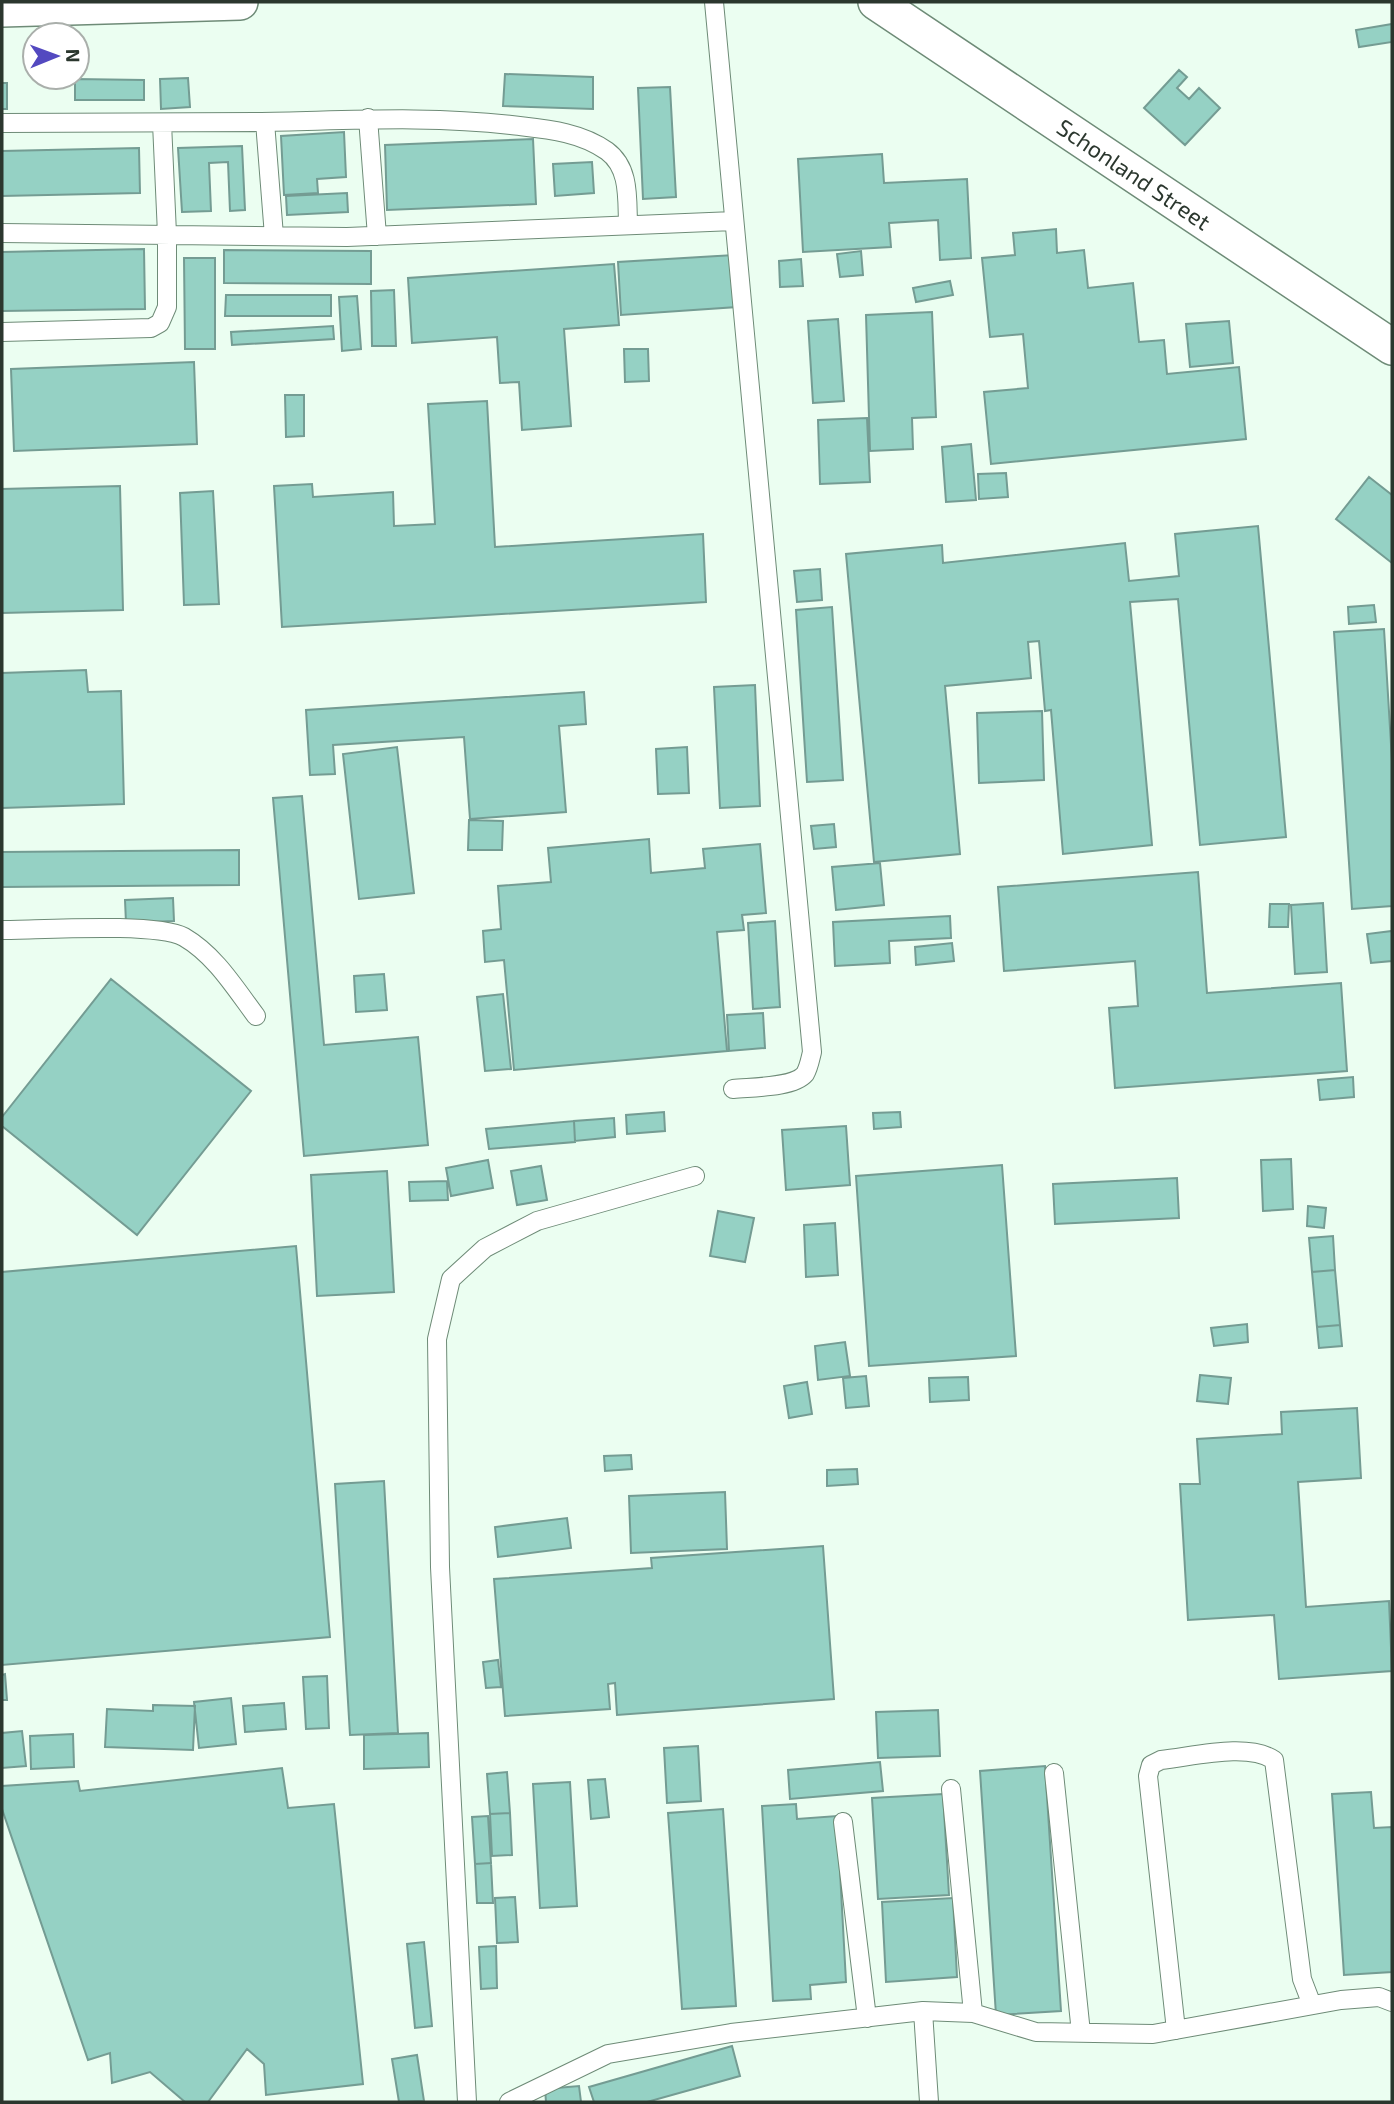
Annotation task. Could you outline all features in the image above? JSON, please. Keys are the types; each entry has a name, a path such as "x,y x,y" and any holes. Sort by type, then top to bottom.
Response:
{"street":[{"path":"2,9 60,4 240,2"},
{"name":"Schonland Street","path":"876,2 1391,343"}],"lane":[{"path":"714,2 812,1052 810,1064 803,1076 786,1084 733,1089"},
{"path":"2,123 265,122 368,118 478,121 556,130 586,139 609,153 625,174 628,224"},
{"path":"368,118 377,236"},
{"path":"265,122 274,236"},
{"path":"2,332 151,328 160,323 167,307 162,123"},
{"path":"2,233 377,236 734,221"},
{"path":"2,930 142,929 182,936 216,964 256,1016"},
{"path":"467,2102 440,1567 437,1339 451,1279 485,1248 537,1221 695,1175"},
{"path":"1176,2030 1148,1776 1151,1765 1161,1760 1247,1751 1264,1753 1274,1760 1301,1979 1312,2005"},
{"path":"1054,1773 1081,2033"},
{"path":"951,1789 972,2013"},
{"path":"843,1822 867,2018"},
{"path":"509,2102 608,2054 731,2034 923,2011 972,2013 1036,2032 1153,2034 1341,2000 1379,1997 1392,2002"},
{"path":"923,2011 929,2102"}],"building":[{"path":"1392,24 1392,42 1359,47 1356,30"},
{"path":"1179,70 1187,77 1177,88 1189,99 1199,88 1220,108 1185,145 1144,108"},
{"path":"505,74 593,77 593,109 503,106"},
{"path":"188,78 190,107 161,109 160,79"},
{"path":"91,79 144,80 144,100 75,100 75,91 91,91"},
{"path":"2,83 7,83 7,109 2,109"},
{"path":"670,87 676,197 643,199 638,88"},
{"path":"344,132 346,177 317,179 318,193 284,195 281,136"},
{"path":"533,139 536,204 387,210 385,145"},
{"path":"242,146 245,210 230,211 228,162 209,163 211,211 182,212 178,148"},
{"path":"139,148 140,193 2,196 2,151"},
{"path":"882,154 884,183 967,179 971,258 940,260 938,220 889,223 891,247 803,252 798,159"},
{"path":"592,162 594,193 555,196 553,164"},
{"path":"347,193 348,212 287,215 286,196"},
{"path":"1056,229 1057,253 1084,250 1088,288 1133,283 1139,342 1164,340 1167,374 1239,367 1246,439 991,464 984,392 1028,388 1023,334 990,337 982,258 1015,255 1013,233"},
{"path":"144,249 145,309 2,311 2,252"},
{"path":"224,250 371,251 371,284 224,283"},
{"path":"861,251 863,275 840,277 837,254"},
{"path":"734,255 737,307 621,315 618,262"},
{"path":"184,258 215,258 215,349 185,349"},
{"path":"801,259 803,286 780,287 779,261"},
{"path":"614,264 619,325 564,329 571,426 522,430 519,382 500,383 497,337 412,343 408,278"},
{"path":"950,281 953,295 916,302 913,288"},
{"path":"394,290 396,346 372,346 371,291"},
{"path":"226,295 331,295 331,316 225,316"},
{"path":"357,296 361,349 342,351 339,297"},
{"path":"932,312 936,417 912,418 913,449 870,451 866,315"},
{"path":"838,319 844,401 813,403 808,321"},
{"path":"1229,321 1233,363 1190,367 1186,324"},
{"path":"333,326 334,339 232,345 231,332"},
{"path":"624,349 648,349 649,381 625,382"},
{"path":"194,362 197,444 14,451 11,369"},
{"path":"285,395 304,395 304,436 286,437"},
{"path":"487,401 495,547 703,534 706,602 282,627 274,486 312,484 313,497 393,492 394,526 435,524 428,404"},
{"path":"867,418 870,482 820,484 818,420"},
{"path":"971,444 976,500 946,502 942,447"},
{"path":"1006,473 1008,497 979,499 978,474"},
{"path":"1369,477 1392,495 1392,563 1336,519"},
{"path":"120,486 123,610 2,613 2,489"},
{"path":"213,491 219,604 184,605 180,493"},
{"path":"1258,526 1286,837 1200,845 1178,599 1130,602 1152,845 1063,854 1051,710 1045,711 1039,641 1028,642 1031,678 945,686 960,854 874,862 846,554 942,545 943,563 1125,543 1129,581 1179,576 1175,534"},
{"path":"820,569 822,600 797,602 794,571"},
{"path":"1374,605 1376,622 1349,624 1348,607"},
{"path":"832,607 843,780 807,782 796,610"},
{"path":"1384,629 1392,761 1392,906 1352,909 1334,632"},
{"path":"86,670 88,692 121,691 124,804 2,808 2,673"},
{"path":"755,685 760,806 720,808 714,687"},
{"path":"584,692 586,724 559,726 566,812 470,819 464,737 333,745 335,774 310,775 306,710"},
{"path":"1042,711 1044,780 979,783 977,713"},
{"path":"397,747 414,893 359,899 343,754"},
{"path":"687,747 689,793 658,794 656,749"},
{"path":"302,796 324,1045 418,1037 428,1145 304,1156 273,798"},
{"path":"469,820 503,821 502,850 468,850"},
{"path":"834,824 836,847 814,849 811,826"},
{"path":"649,839 651,873 705,868 703,849 760,844 766,913 742,915 744,930 717,932 727,1051 514,1070 504,960 485,962 483,931 501,929 498,886 551,882 548,848"},
{"path":"239,850 239,885 2,887 2,852"},
{"path":"880,863 884,905 836,910 832,867"},
{"path":"1198,872 1207,993 1341,983 1347,1071 1115,1088 1109,1008 1138,1006 1135,961 1004,971 998,887"},
{"path":"173,898 174,921 126,923 125,900"},
{"path":"1323,903 1327,972 1295,974 1291,905"},
{"path":"1270,904 1289,904 1288,927 1269,927"},
{"path":"950,916 951,938 889,941 890,963 835,966 833,922"},
{"path":"775,921 780,1007 753,1009 748,923"},
{"path":"1392,931 1392,961 1371,963 1367,934"},
{"path":"952,943 954,961 916,965 915,947"},
{"path":"384,974 387,1010 356,1012 354,976"},
{"path":"111,979 251,1091 137,1235 2,1126 2,1117"},
{"path":"503,994 511,1069 485,1071 477,997"},
{"path":"763,1013 765,1048 729,1051 727,1015"},
{"path":"1353,1077 1354,1097 1320,1100 1318,1080"},
{"path":"664,1112 665,1131 627,1134 626,1115"},
{"path":"900,1112 901,1127 874,1129 873,1113"},
{"path":"614,1118 615,1137 575,1141 574,1121"},
{"path":"574,1121 575,1142 489,1149 486,1129"},
{"path":"846,1126 850,1185 786,1190 782,1130"},
{"path":"1291,1159 1293,1209 1263,1211 1261,1160"},
{"path":"488,1160 493,1188 451,1196 446,1168"},
{"path":"1002,1165 1016,1356 869,1366 856,1176"},
{"path":"541,1166 547,1200 517,1205 511,1171"},
{"path":"387,1171 394,1292 317,1296 311,1175"},
{"path":"1177,1178 1179,1218 1055,1224 1053,1184"},
{"path":"447,1181 448,1200 410,1201 409,1182"},
{"path":"1308,1206 1326,1208 1324,1228 1307,1226"},
{"path":"718,1211 754,1218 745,1262 710,1256"},
{"path":"835,1223 838,1275 806,1277 804,1225"},
{"path":"1333,1236 1335,1270 1312,1272 1309,1238"},
{"path":"296,1246 330,1637 2,1665 2,1272"},
{"path":"1335,1270 1340,1325 1317,1327 1312,1272"},
{"path":"1247,1324 1248,1342 1214,1346 1211,1328"},
{"path":"1340,1325 1342,1346 1319,1348 1317,1327"},
{"path":"845,1342 850,1376 818,1380 815,1346"},
{"path":"1200,1375 1231,1378 1228,1404 1197,1401"},
{"path":"866,1376 869,1406 846,1408 843,1378"},
{"path":"968,1377 969,1400 930,1402 929,1378"},
{"path":"807,1382 812,1414 789,1418 784,1386"},
{"path":"1357,1408 1361,1478 1298,1482 1306,1607 1389,1601 1392,1671 1279,1679 1274,1615 1188,1620 1180,1484 1200,1484 1197,1439 1282,1434 1281,1412"},
{"path":"631,1455 632,1469 605,1471 604,1456"},
{"path":"857,1469 858,1484 827,1486 827,1470"},
{"path":"384,1481 398,1733 350,1735 335,1484"},
{"path":"725,1492 727,1549 631,1553 629,1496"},
{"path":"567,1518 571,1548 498,1557 495,1527"},
{"path":"823,1546 834,1699 617,1715 615,1683 608,1684 610,1709 505,1716 494,1579 652,1568 651,1558"},
{"path":"498,1660 501,1687 486,1688 483,1662"},
{"path":"5,1674 7,1700 2,1700 2,1675"},
{"path":"327,1676 329,1728 306,1729 303,1677"},
{"path":"231,1698 236,1744 199,1748 194,1702"},
{"path":"284,1703 286,1729 245,1732 243,1706"},
{"path":"153,1705 195,1706 193,1750 105,1747 107,1709 153,1711"},
{"path":"938,1710 940,1756 878,1758 876,1712"},
{"path":"22,1731 26,1766 2,1768 2,1733"},
{"path":"428,1733 429,1767 364,1769 364,1735"},
{"path":"73,1734 74,1767 31,1769 30,1736"},
{"path":"698,1746 701,1801 667,1803 664,1748"},
{"path":"880,1762 883,1791 790,1799 788,1770"},
{"path":"1045,1766 1061,2011 996,2015 980,1771"},
{"path":"282,1768 288,1808 334,1804 363,2084 266,2095 264,2064 247,2049 208,2102 185,2102 150,2072 112,2083 110,2053 88,2060 2,1809 2,1786 78,1781 80,1791"},
{"path":"507,1772 510,1813 490,1814 487,1774"},
{"path":"605,1779 609,1817 591,1819 588,1780"},
{"path":"570,1782 577,1906 540,1908 533,1784"},
{"path":"1371,1792 1374,1828 1392,1827 1392,1972 1344,1975 1332,1794"},
{"path":"943,1794 949,1895 878,1899 872,1798"},
{"path":"796,1804 797,1819 837,1816 846,1982 810,1985 811,1999 773,2001 762,1806"},
{"path":"723,1809 736,2006 682,2009 668,1813"},
{"path":"510,1813 512,1855 492,1856 490,1814"},
{"path":"488,1816 491,1863 475,1864 472,1817"},
{"path":"491,1863 493,1903 477,1903 475,1864"},
{"path":"515,1897 518,1942 497,1943 495,1898"},
{"path":"953,1898 957,1977 886,1982 882,1902"},
{"path":"424,1942 432,2026 415,2028 407,1944"},
{"path":"496,1946 497,1988 481,1989 479,1947"},
{"path":"732,2046 740,2076 647,2102 594,2102 589,2087"},
{"path":"417,2055 424,2101 399,2102 392,2059"},
{"path":"579,2086 581,2102 546,2102 545,2089"}]}
